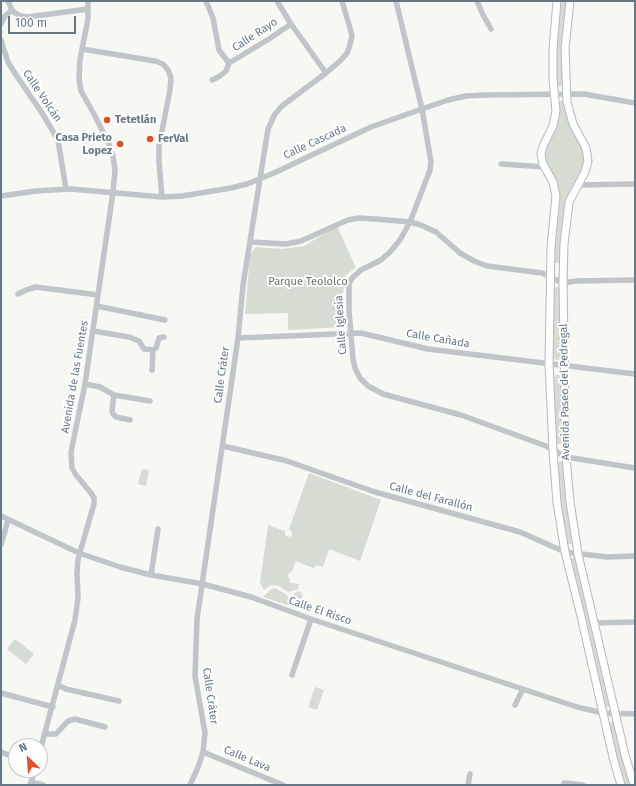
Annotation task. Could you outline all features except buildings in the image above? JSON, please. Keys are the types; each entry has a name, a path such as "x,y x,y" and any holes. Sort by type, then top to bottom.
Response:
{"main road":[{"name":"Avenida Paseo del Pedregal","path":"557,1 553,49 553,79 556,111 554,122 542,150 542,158 553,182 556,196 552,231 550,277 549,364 557,503 565,552 613,757 621,785"},
{"name":"Avenida Paseo del Pedregal","path":"570,1 565,48 567,102 571,118 584,144 588,157 586,168 568,205 564,244 563,283 566,457 570,502 578,554 634,785"}],"street":[{"path":"8,1 12,10 21,16 28,17 88,9"},
{"name":"Avenida de las Fuentes","path":"43,738 77,613 77,570 79,553 94,504 94,498 91,493 72,468 71,452 85,384 115,170 109,144 81,92 79,71 88,19 88,1"},
{"path":"206,1 213,18 219,50 229,63"},
{"path":"277,1 291,24 326,72"},
{"name":"Calle Cráter","path":"190,785 199,766 203,752 205,733 195,676 197,619 238,338 243,285 268,129 275,114 287,102 341,60 347,53 352,35 342,1"},
{"name":"Calle Iglesia","path":"396,1 422,109 431,162 430,170 410,222 391,252 381,260 360,270 352,278 349,284 348,291 351,332 356,368 360,378 368,386 383,394 461,415 546,446 566,457 635,468"},
{"path":"477,1 483,15 492,29"},
{"path":"1,24 12,10"},
{"name":"Calle Rayo","path":"212,80 226,71 229,63 291,24"},
{"name":"Calle Volcán","path":"1,40 8,62 58,140 66,189"},
{"path":"82,49 155,61 163,64 168,70 171,78 170,90 159,146 162,197"},
{"name":"Calle Cascada","path":"1,196 66,189 162,197 208,193 247,184 260,179 371,127 457,98 476,95 567,93 584,94 635,103"},
{"path":"501,164 545,167"},
{"path":"578,185 635,184"},
{"path":"250,242 286,244 301,241 337,224 359,218 410,222 436,232 460,253 487,266 542,273 563,283 576,281 635,280"},
{"path":"18,294 36,287 98,296"},
{"path":"97,306 165,320"},
{"path":"93,331 129,337 139,341 144,349 153,350"},
{"name":"Calle Cañada","path":"238,338 351,332 361,333 428,350 635,374"},
{"path":"152,370 153,350 156,348 159,338 164,337"},
{"path":"85,384 100,387 114,395 150,401"},
{"path":"114,395 113,414 116,417 130,420"},
{"name":"Calle del Farallón","path":"223,446 287,460 375,492 520,532 565,552 607,557 635,556"},
{"name":"Calle El Risco","path":"1,516 79,553 120,567 151,575 203,584 251,597 311,619 577,707 603,714 635,714"},
{"path":"1,544 8,520"},
{"path":"151,575 158,529"},
{"path":"292,675 311,619"},
{"path":"594,624 635,622"},
{"path":"58,685 66,689 119,701"},
{"path":"515,705 524,689"},
{"path":"1,693 52,707"},
{"path":"44,734 56,734 68,721 75,719 105,727"},
{"name":"Calle Lava","path":"203,752 283,785"},
{"path":"468,785 470,774"},
{"path":"564,783 582,785"},
{"path":"31,784 43,785"}],"green space":[{"path":"560,1 566,1 562,42 562,85 559,87 556,86 556,49"},
{"path":"560,101 564,102 583,149 585,161 581,174 567,201 561,263 553,263 559,189 556,180 545,163 544,157 545,147 558,103"},
{"name":"Parque Teololco","path":"337,226 356,268 346,275 343,294 346,324 343,327 288,330 288,313 245,314 250,255 256,247 282,249 304,246"},
{"path":"556,287 560,289 561,359 555,360 553,354 553,292"},
{"path":"557,374 562,377 562,440 560,444 557,444 556,442 554,377"},
{"path":"560,461 563,462 573,539 572,543 569,544 567,542 560,505 557,466"},
{"path":"142,469 149,470 146,486 138,484"},
{"path":"309,473 381,500 360,561 329,549 323,567 317,565 313,568 296,561 292,571 288,574 288,577 290,579 290,583 299,584 298,589 288,592 279,586 271,585 264,590 260,583 268,525 285,531 285,535 288,537 292,536 292,532 289,529"},
{"path":"574,557 578,562 610,703 610,706 607,707 604,706 570,559"},
{"path":"275,588 286,594 291,602 297,605 296,608 263,597 270,590"},
{"path":"298,591 303,596 298,601 293,596"},
{"path":"15,639 34,654 26,664 7,649"},
{"path":"315,687 324,690 317,710 308,707"},
{"path":"611,721 614,722 630,785 624,785 609,724"}],"place":[{"name":"Tetetlán","path":"107,120"},
{"name":"FerVal","path":"150,139"},
{"name":"Casa Prieto Lopez","path":"120,144"}]}
